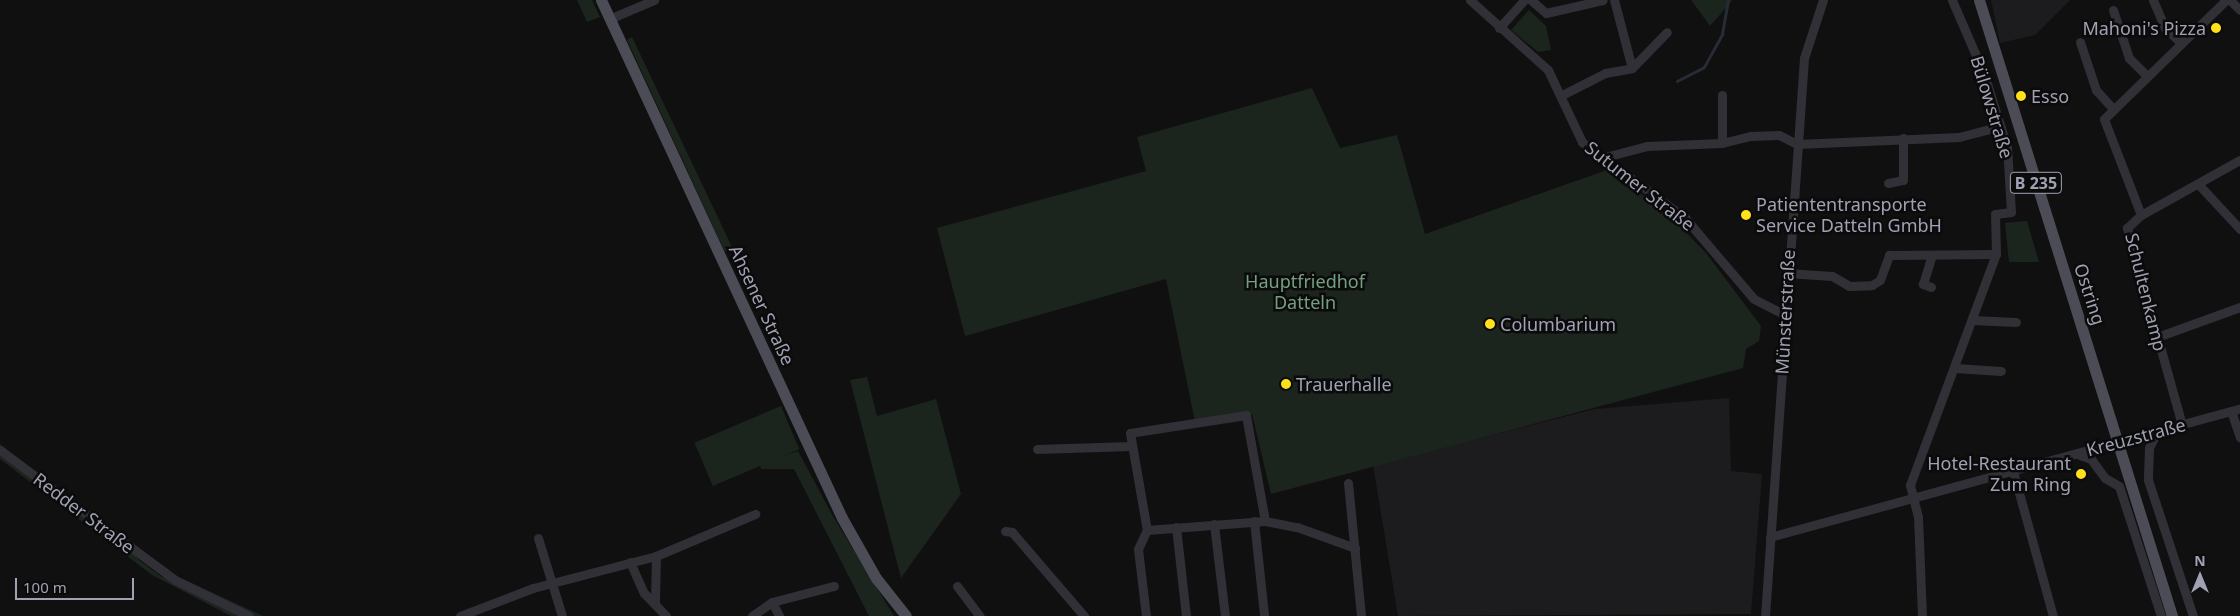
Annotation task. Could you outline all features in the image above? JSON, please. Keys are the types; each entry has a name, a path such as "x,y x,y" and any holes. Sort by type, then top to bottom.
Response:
{"main road":[{"name":"Ahsener Straße","path":"601,0 842,518 876,578 906,616"},
{"name":"Ostring","path":"1979,0 2169,599 2172,616"},
{"name":"Ostring","path":"2169,599 2177,616"}],"street":[{"path":"609,19 654,0"},
{"name":"Sutumer Straße","path":"1470,0 1499,28 1536,56 1562,95 1582,142 1697,228 1754,299 1785,316"},
{"path":"1499,28 1524,0"},
{"path":"1531,0 1546,13 1603,0"},
{"path":"1614,0 1632,68"},
{"name":"Münsterstraße","path":"1766,616 1787,273 1804,58 1822,0"},
{"name":"Bülowstraße","path":"1922,616 1913,498 1910,485 1996,254 1995,214 2011,212 2012,192 2001,126 1952,0"},
{"path":"2153,0 2165,28 2179,41"},
{"path":"2141,215 2104,130 2104,119 2112,108 2179,41 2228,0 2240,10"},
{"path":"2113,10 2129,58 2145,74"},
{"path":"1562,95 1605,74 1632,68 1667,32"},
{"path":"2080,42 2096,90 2112,108"},
{"path":"1722,95 1722,143"},
{"path":"1605,158 1647,146 1722,143 1779,135 1797,144 1959,137 2001,126"},
{"path":"1888,183 1903,180 1903,138"},
{"name":"Schultenkamp","path":"2182,425 2127,228 2141,215 2200,186 2240,160"},
{"path":"2200,186 2240,229"},
{"path":"1787,273 1832,276 1848,286 1872,285 1880,280 1889,255 1996,254"},
{"path":"1927,286 1932,255"},
{"path":"2157,337 2240,307"},
{"path":"1972,320 2016,322"},
{"path":"1955,368 2001,371"},
{"path":"2236,409 2240,437"},
{"name":"Kreuzstraße","path":"1770,537 2236,409"},
{"path":"1146,616 1138,549 1146,530 1130,433 1246,415 1265,522"},
{"path":"2157,432 2149,448 2148,480 2193,616"},
{"path":"1037,449 1131,446"},
{"name":"Redder Straße","path":"0,450 175,580 249,616"},
{"path":"2074,454 2092,458 2105,478 2119,486 2161,616"},
{"path":"2012,471 2053,616"},
{"path":"1348,483 1360,616"},
{"path":"460,616 533,588 552,586 656,556 755,514"},
{"path":"1146,530 1254,521 1297,527 1354,548"},
{"path":"1254,521 1264,614"},
{"path":"1214,524 1225,616"},
{"path":"1176,527 1186,616"},
{"path":"1005,531 1012,532 1084,616"},
{"path":"538,538 562,616"},
{"path":"654,602 656,556"},
{"path":"630,562 644,593 666,616"},
{"path":"752,616 772,602 834,586"},
{"path":"957,586 980,616"},
{"path":"772,602 779,616"}],"shaded area":[{"path":"1991,0 2070,0 2035,35 2000,43"},
{"path":"1729,398 1731,471 1762,474 1751,614 1398,616 1373,465 1595,409"}],"green space":[{"path":"577,0 592,0 600,17 587,22"},
{"path":"1691,0 1731,0 1732,1 1710,26"},
{"path":"1529,10 1546,26 1551,50 1538,52 1511,30"},
{"path":"632,37 733,249 730,253 724,250 627,40"},
{"name":"Hauptfriedhof Datteln","path":"1312,88 1340,148 1397,135 1425,234 1607,170 1664,210 1706,253 1761,326 1759,341 1746,349 1743,368 1271,494 1252,414 1195,422 1166,279 965,336 937,228 1146,171 1137,137"},
{"path":"2027,221 2039,262 2009,262 2005,223"},
{"path":"867,377 877,416 936,399 961,494 901,578 850,380"},
{"path":"781,406 799,449 713,486 694,443"},
{"path":"0,444 84,509 88,522 131,545 139,560 162,577 181,578 263,616 231,616 152,575 0,459"},
{"path":"798,451 834,518 894,616 869,616 794,469 761,469 760,464"}],"waterway":[{"path":"1677,81 1704,67 1722,34 1728,0"}],"place":[{"name":"Mahoni's Pizza","path":"2216,28"},
{"name":"Esso","path":"2021,96"},
{"name":"Patiententransporte Service Datteln GmbH","path":"1746,215"},
{"name":"Columbarium","path":"1490,324"},
{"name":"Trauerhalle","path":"1286,384"},
{"name":"Hotel-Restaurant Zum Ring","path":"2081,474"}]}
